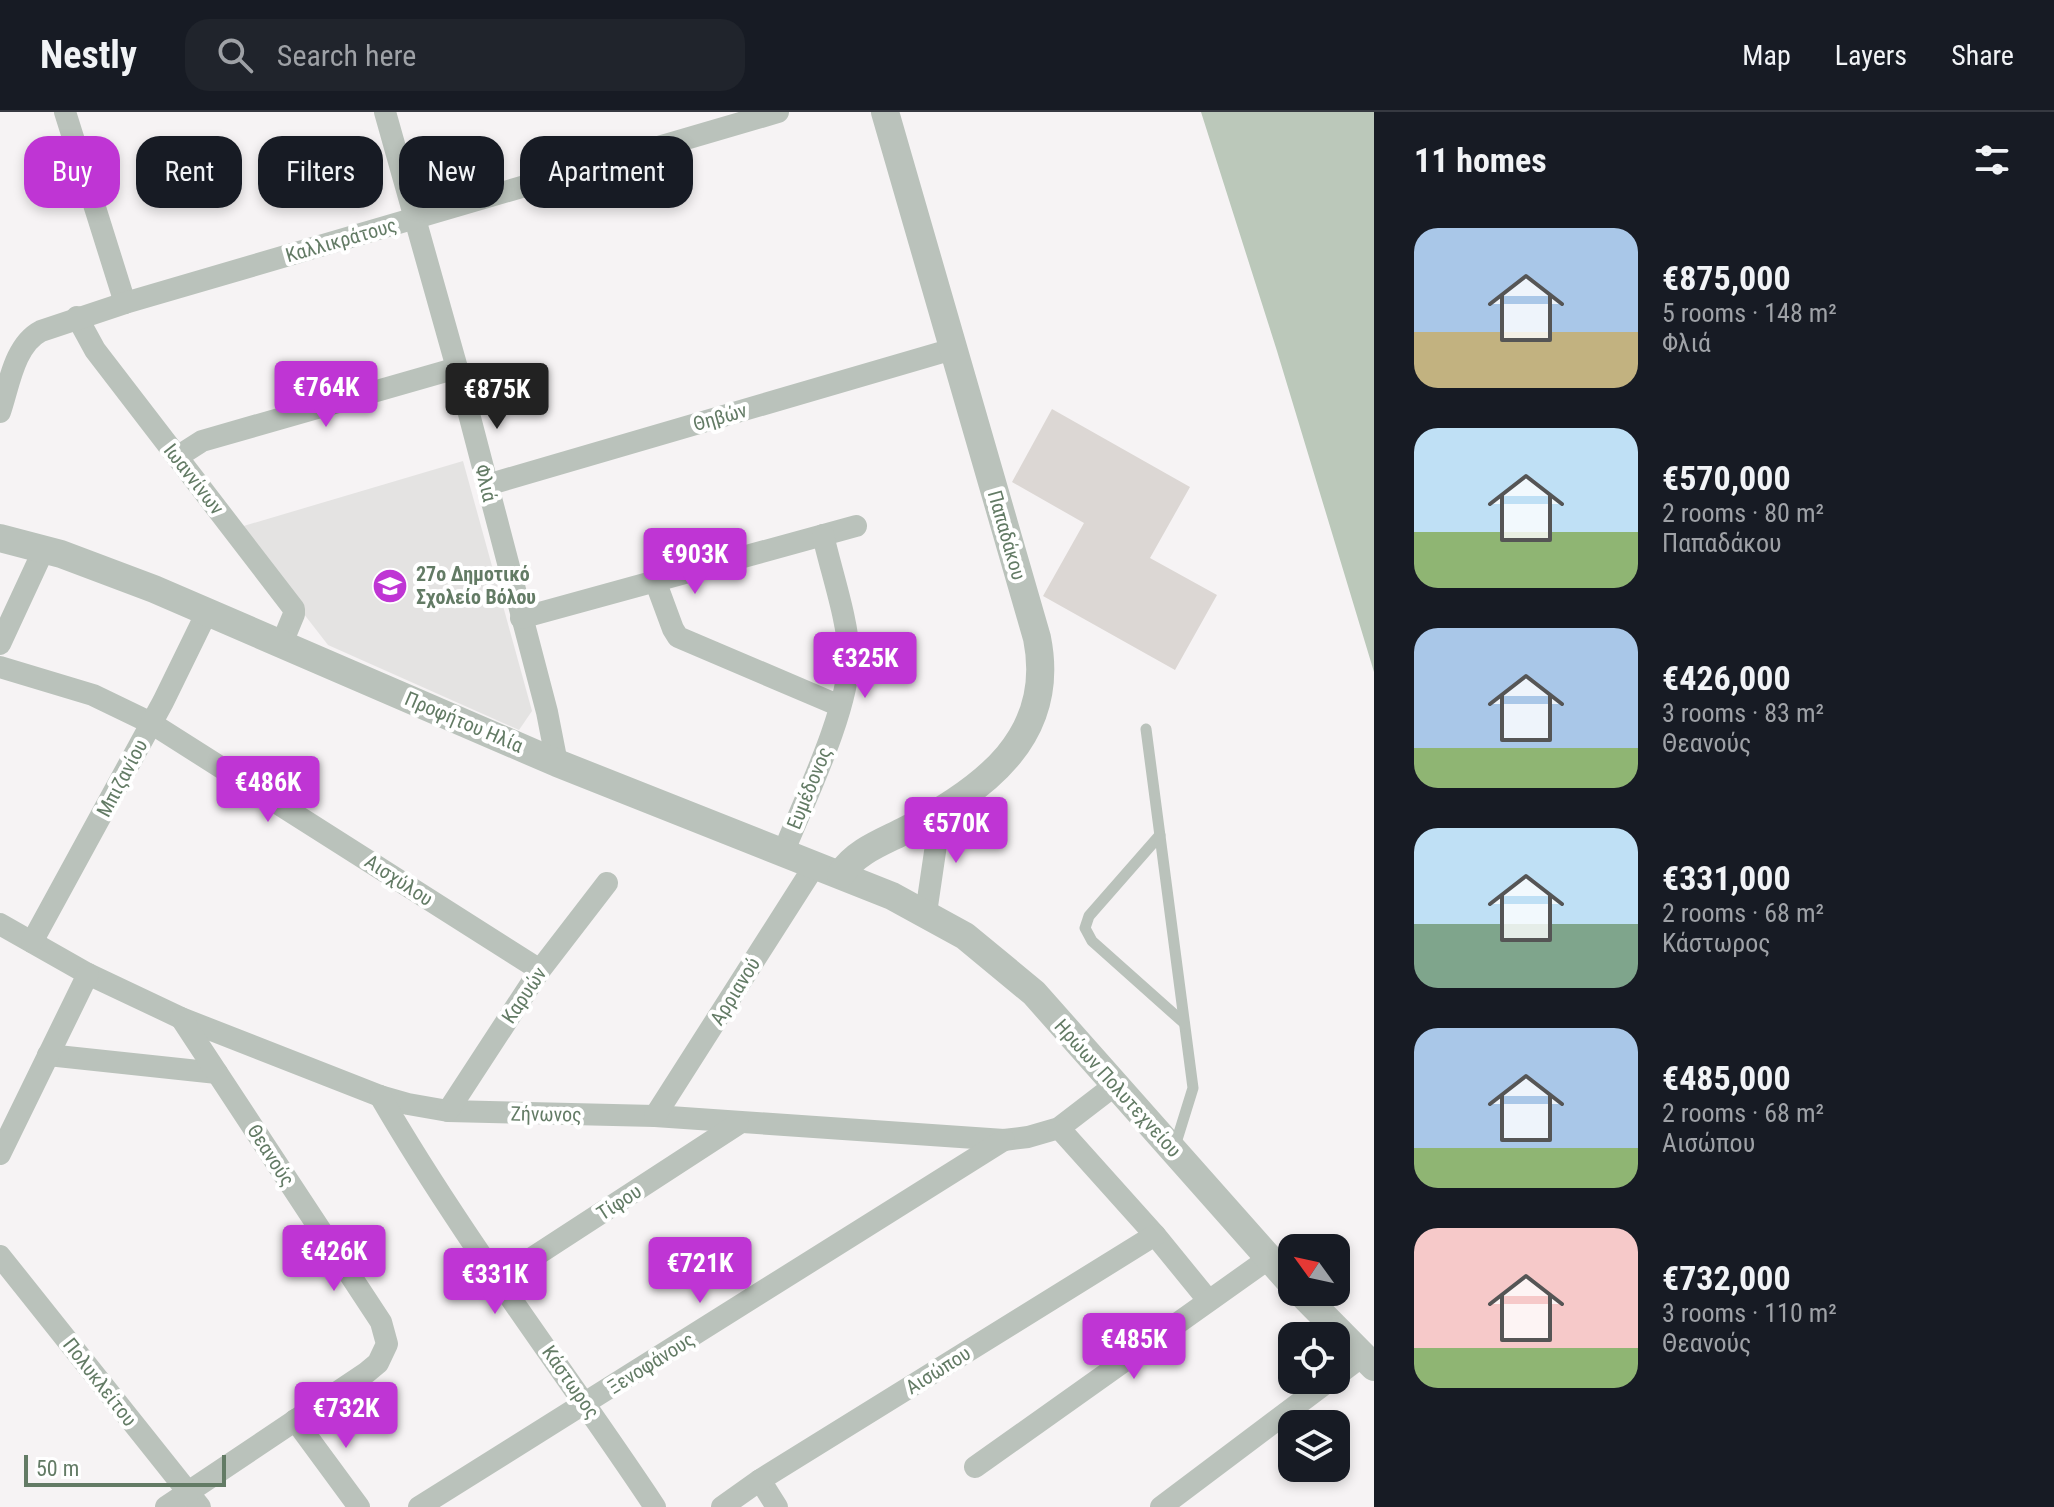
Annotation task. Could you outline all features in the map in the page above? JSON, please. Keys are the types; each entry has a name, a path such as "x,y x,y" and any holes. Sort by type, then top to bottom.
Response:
{"street":[{"path":"65,112 125,303"},
{"name":"Φλιά","path":"385,112 457,368 547,712 557,763"},
{"name":"Καλλικράτους","path":"0,412 20,352 27,341 41,331 77,317 778,112"},
{"name":"Παπαδάκου","path":"828,870 941,811 990,775 1020,741 1037,702 1041,672 1037,638 885,112"},
{"name":"Ιωαννίνων","path":"77,317 95,350 294,609 282,643"},
{"name":"Θηβών","path":"487,485 953,349"},
{"path":"177,457 202,441 457,368"},
{"path":"521,618 856,526"},
{"name":"Ευμέδονος","path":"783,853 840,706 848,671 849,653 823,535"},
{"name":"Προφήτου Ηλία","path":"0,538 44,549 207,612 557,763 828,870 926,913"},
{"path":"0,644 44,549"},
{"path":"656,583 678,637 840,706"},
{"name":"Μπιζανίου","path":"32,942 151,723 207,612"},
{"name":"Αισχύλου","path":"0,667 101,698 151,723 540,970"},
{"path":"926,913 941,811"},
{"name":"Αρριανού","path":"655,1116 828,870"},
{"name":"Καρυών","path":"448,1111 540,970 607,883"},
{"name":"Ηρώων Πολυτεχνείου","path":"926,913 965,936 1034,993 1278,1269"},
{"name":"Ζήνωνος","path":"0,924 88,974 181,1018 380,1096 448,1111 655,1116 1004,1140 1059,1128 1115,1085"},
{"path":"2,1143 88,974"},
{"name":"Θεανούς","path":"166,1507 194,1500 295,1420 378,1363 387,1344 381,1322 181,1018"},
{"path":"48,1055 217,1073"},
{"name":"Κάστωρος","path":"380,1096 409,1146 498,1280 587,1404 655,1507"},
{"name":"Τίφου","path":"498,1280 738,1124"},
{"path":"1059,1128 1155,1235 1208,1300"},
{"name":"Ξενοφάνους","path":"419,1507 1004,1140"},
{"name":"Αισώπου","path":"722,1507 760,1480 1155,1235"},
{"name":"Πολυκλείτου","path":"0,1256 194,1500"},
{"path":"975,1467 1268,1259"},
{"path":"1313,1306 1370,1366 1350,1372"},
{"path":"1161,1507 1311,1394"},
{"path":"295,1420 359,1507"},
{"path":"760,1480 777,1507"}],"lane":[{"path":"1146,729 1193,1088 1174,1150"},
{"path":"1160,835 1089,916 1085,928 1092,941 1184,1023"}],"shaded area":[{"path":"1201,112 1374,112 1374,672 1277,351"},
{"path":"1052,409 1190,487 1150,558 1217,595 1175,670 1043,596 1084,523 1012,482"},
{"name":"27ο Δημοτικό Σχολείο Βόλου","path":"463,461 532,711 519,730 328,645 237,528"}],"place":[{"name":"27ο Δημοτικό Σχολείο Βόλου","path":"390,586"}]}
